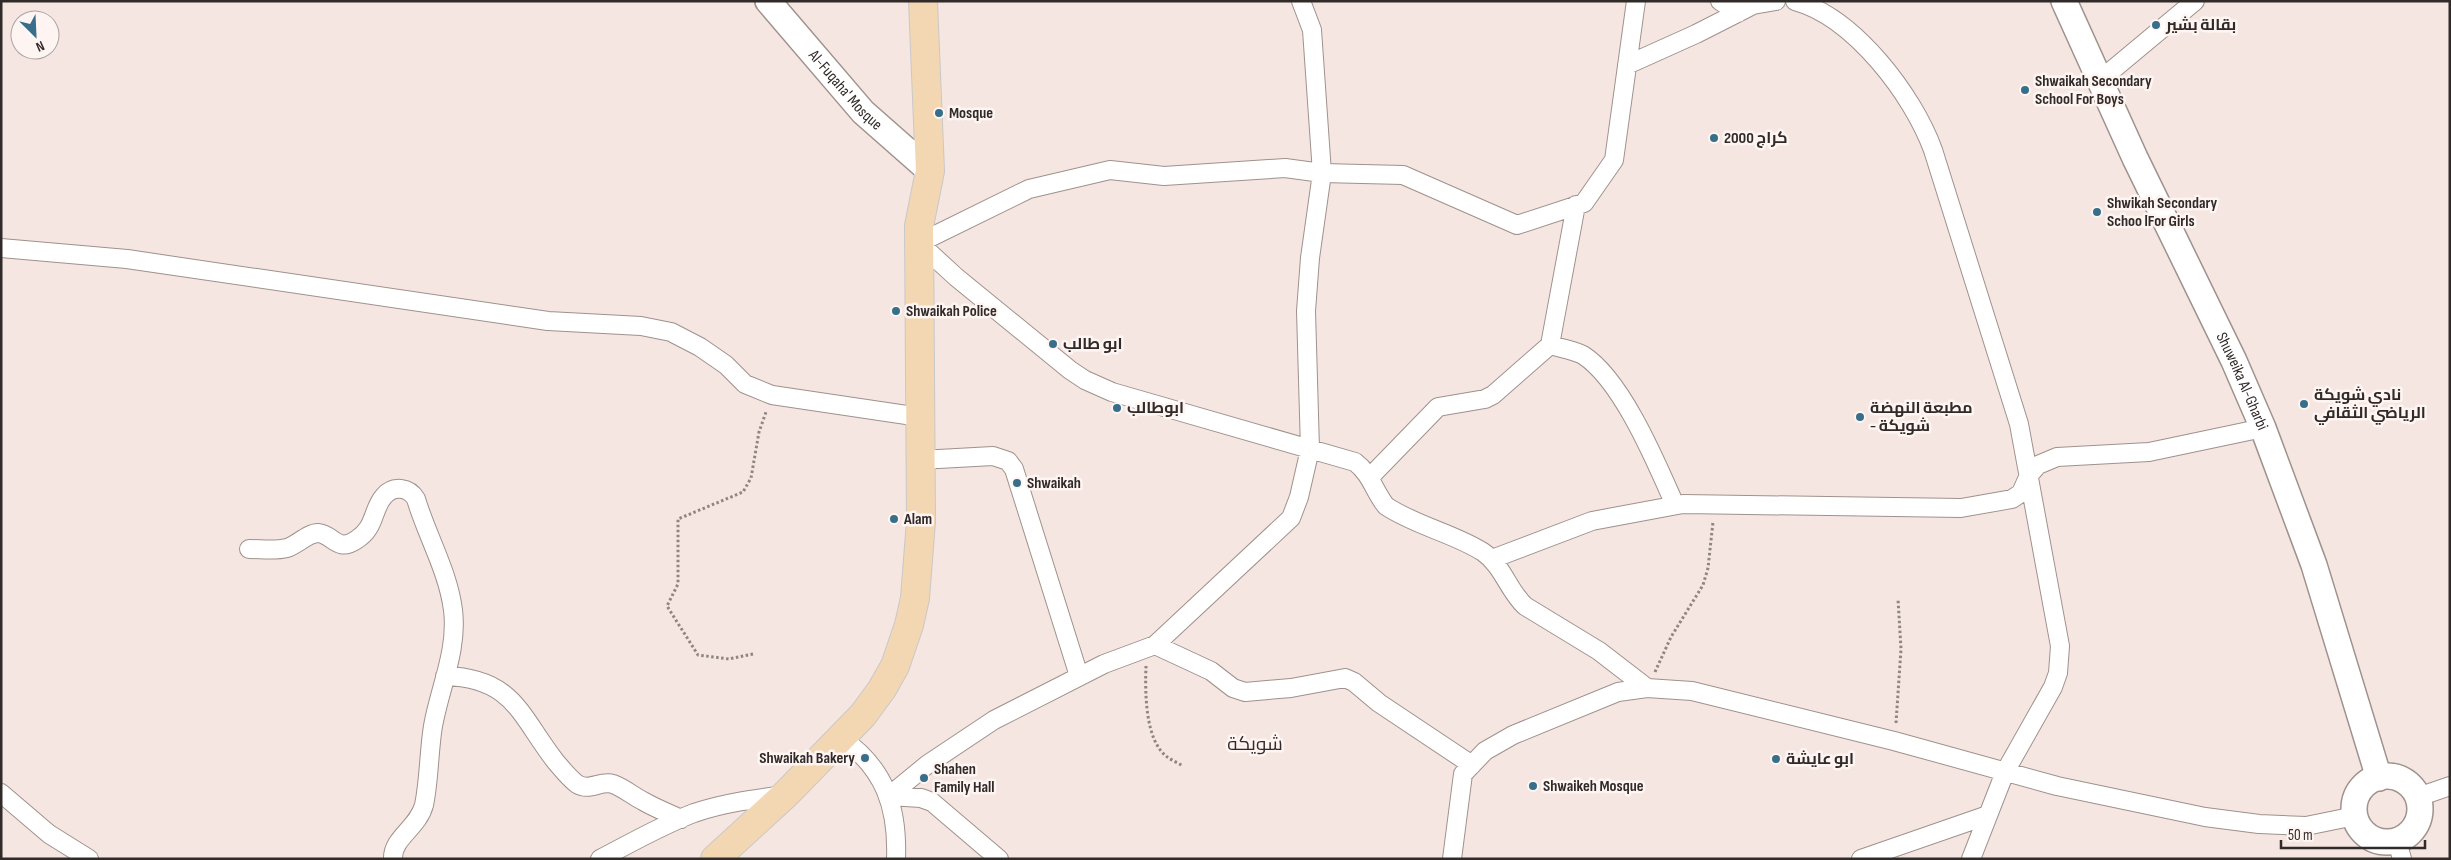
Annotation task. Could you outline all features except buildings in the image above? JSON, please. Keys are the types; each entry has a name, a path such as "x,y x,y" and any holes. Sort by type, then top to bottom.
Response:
{"main road":[{"path":"715,859 785,795 864,715 882,689 905,640 916,587 921,521 919,226 930,171 923,1"}],"street":[{"name":"Al-Fuqaha' Mosque","path":"768,1 863,112 930,171"},
{"path":"889,796 928,764 985,725 1028,700 1078,676 1150,646 1291,518 1299,497 1310,449 1306,311 1310,258 1322,174 1312,30 1301,1"},
{"path":"1720,1 1738,13"},
{"path":"1627,65 1753,5 1776,1"},
{"path":"1795,1 1822,12 1846,30 1894,79 1919,117 1933,150 2019,424 2060,646 2060,659 2058,674 2049,696 2005,772 1971,859"},
{"name":"Shuweika Al-Gharbi","path":"2064,1 2099,81 2204,295 2263,428 2314,565 2379,778"},
{"path":"2099,81 2195,1"},
{"path":"1637,2 1614,160 1584,203 1517,225 1403,175 1322,174 1285,168 1164,176 1110,170 1029,189 919,243 956,277 1061,363 1085,380 1112,392 1193,417 1356,462 1370,477 1378,497 1394,512 1482,552 1492,559 1500,569 1516,597 1525,606 1600,651 1647,688"},
{"path":"1370,477 1438,407 1485,399 1493,395 1550,345 1576,205"},
{"path":"1,248 127,260 489,314 548,321 642,326 671,332 700,347 726,365 745,384 772,394 920,417"},
{"path":"1550,345 1581,354 1605,374 1617,390 1655,459 1675,505"},
{"path":"1492,559 1592,521 1675,505 1960,508 2012,499 2021,493 2029,475 2038,465 2058,457 2149,452 2263,428"},
{"path":"920,460 992,456 1001,457 1011,465 1078,676"},
{"path":"249,549 284,549 316,533 323,534 337,544 349,544 358,539 371,524 385,494 396,488 410,492 416,499 450,593 454,630 452,649 431,740 424,804 415,825 395,846 393,859"},
{"path":"1150,646 1211,671 1233,688 1245,692 1291,688 1346,678 1354,682 1379,704 1472,765"},
{"path":"445,676 474,679 488,684 512,700 522,711 546,749 579,785 590,787 606,783 614,784 658,809 681,819"},
{"path":"1452,859 1463,774 1485,751 1513,735 1618,692 1647,688 1692,691 1894,741 2057,786 2223,819 2306,826 2355,816"},
{"path":"841,738 858,751 874,769 889,796 896,830 896,859"},
{"path":"2393,777 2404,781 2413,788 2418,797 2421,810 2416,827 2400,850 2386,842 2375,840 2359,826 2355,816 2355,804 2363,788 2379,778 2393,777"},
{"path":"2418,797 2450,786"},
{"path":"1,793 49,834 89,859"},
{"path":"600,859 681,819 721,805 785,795"},
{"path":"889,796 921,798 932,802 1000,859"},
{"path":"1861,859 1988,815"}],"path":[{"path":"753,654 729,659 698,655 667,606 678,584 678,518 743,492 751,478 759,432 772,394"},
{"path":"1647,688 1672,637 1703,585 1708,568 1715,504"},
{"path":"1894,741 1901,649 1898,599"},
{"path":"1150,646 1146,693 1152,734 1165,756 1183,766"}],"place":[{"name":"بقالة بشير","path":"2156,25"},
{"name":"Shwaikah Secondary School For Boys","path":"2025,90"},
{"name":"Mosque","path":"939,113"},
{"name":"كراج 2000","path":"1714,138"},
{"name":"Shwikah Secondary Schoo lFor Girls","path":"2097,212"},
{"name":"Shwaikah Police","path":"896,311"},
{"name":"ابو طالب","path":"1053,344"},
{"name":"نادي شويكة الرياضي الثقافي","path":"2304,404"},
{"name":"ابوطالب","path":"1117,408"},
{"name":"مطبعة النهضة - شويكة","path":"1860,417"},
{"name":"Shwaikah","path":"1017,483"},
{"name":"Alam","path":"894,519"},
{"name":"Shwaikah Bakery","path":"865,758"},
{"name":"ابو عايشة","path":"1776,759"},
{"name":"Shahen Family Hall","path":"924,778"},
{"name":"Shwaikeh Mosque","path":"1533,786"}],"district":[{"name":"شويكة","path":"1255,744"}]}
